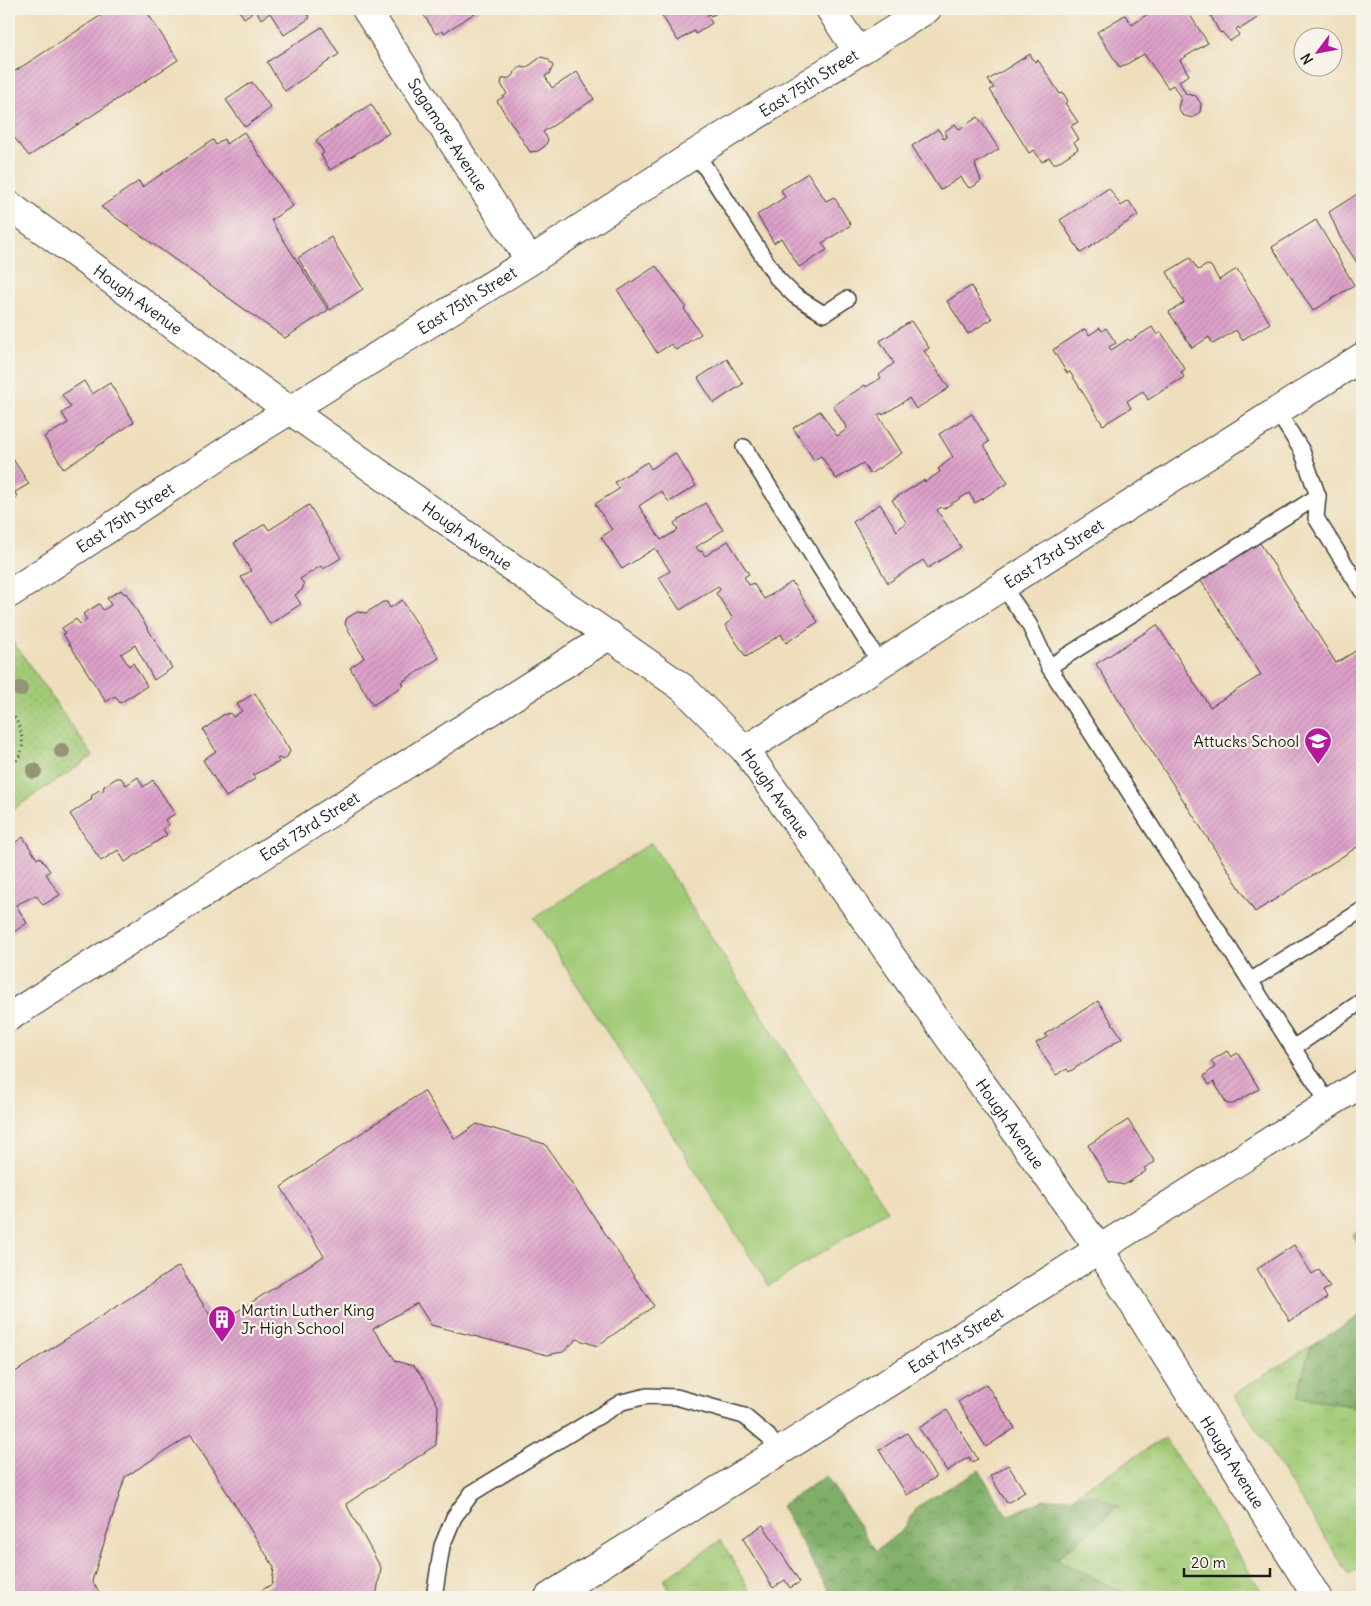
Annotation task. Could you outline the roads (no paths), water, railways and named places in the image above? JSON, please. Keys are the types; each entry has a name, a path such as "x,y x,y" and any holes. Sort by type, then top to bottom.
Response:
{"street":[{"name":"Sagamore Avenue","path":"366,9 530,261"},
{"path":"830,9 858,52"},
{"name":"East 75th Street","path":"9,594 291,410 927,9"},
{"name":"Hough Avenue","path":"9,205 291,410 683,688 745,750 1099,1249 1317,1597"},
{"name":"East 73rd Street","path":"745,750 1362,357"},
{"name":"East 73rd Street","path":"9,1017 610,635"},
{"name":"East 71st Street","path":"560,1594 779,1452 1362,1083"}],"lane":[{"path":"696,153 777,278 795,296 824,314 846,299"},
{"path":"1277,411 1302,451 1318,496 1316,518 1362,591"},
{"path":"744,447 880,663"},
{"path":"1048,667 1318,496"},
{"path":"1002,585 1029,624 1048,667 1329,1104"},
{"path":"1250,981 1362,910"},
{"path":"1293,1048 1362,1001"},
{"path":"434,1597 442,1546 454,1517 472,1493 622,1402 647,1396 676,1397 744,1416 768,1436 779,1452"}],"place":[{"name":"Attucks School","path":"1318,765"},
{"name":"Martin Luther King Jr High School","path":"222,1343"}]}
